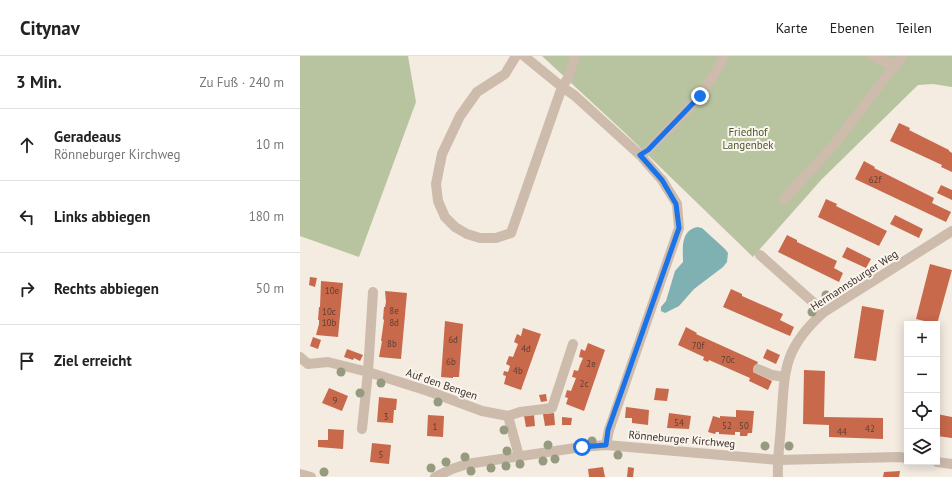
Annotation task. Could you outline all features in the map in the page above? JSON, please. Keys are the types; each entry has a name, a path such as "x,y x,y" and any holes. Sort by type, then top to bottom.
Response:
{"street":[{"path":"516,56 505,74 477,92 460,116 442,154 436,184 438,201 445,217 455,227 467,234 480,238 496,238 511,233 562,87 568,78 575,56"},
{"path":"524,56 574,95 640,155 662,180 676,204 679,228 608,430 606,445"},
{"path":"640,155 648,150 700,96 711,81 724,56"},
{"path":"872,56 895,66"},
{"path":"784,199 832,147 902,56"},
{"name":"Hermannsburger Weg","path":"778,477 778,460 786,366 793,349 808,326 824,312 952,231"},
{"path":"760,255 824,312"},
{"path":"362,430 368,372 373,292"},
{"name":"Auf den Bengen","path":"300,357 308,364 328,362 368,372 428,391 482,411 508,416 520,412 552,408 573,344"},
{"path":"758,369 772,375 784,377"},
{"path":"508,416 520,456"},
{"name":"Rönneburger Kirchweg","path":"435,477 467,464 582,447 606,445 778,460 904,458"},
{"path":"940,462 952,464"},
{"path":"300,474 311,477"}],"green space":[{"path":"300,56 408,56 416,102 359,257 300,236"},
{"name":"Friedhof Langenbek","path":"542,56 952,56 952,87 933,84 918,85 822,179 753,257 624,132"}],"water":[{"path":"697,227 702,228 725,249 728,253 727,262 723,267 694,289 679,306 665,313 661,311 661,307 666,301 675,271 683,262 683,246 685,236 692,229"}],"building":[{"path":"899,123 910,128 909,130 949,150 952,153 952,172 941,167 942,165 890,141"},
{"path":"864,161 875,167 874,168 934,198 932,203 951,212 946,222 855,179"},
{"path":"941,185 952,190 952,200 937,193"},
{"path":"826,199 837,204 836,206 887,231 879,246 818,217"},
{"path":"895,215 923,229 919,238 890,224"},
{"path":"787,235 797,240 797,242 837,261 834,268 843,273 839,282 778,252"},
{"path":"847,247 871,259 866,268 842,257"},
{"path":"930,264 952,270 938,321 924,321 916,319"},
{"path":"310,277 317,278 315,287 309,285"},
{"path":"321,281 343,283 338,337 316,335 319,324"},
{"path":"731,289 742,294 742,296 783,314 780,320 794,327 790,336 723,307"},
{"path":"385,291 407,293 401,359 379,357 382,341 384,307 386,302"},
{"path":"862,306 884,310 876,361 854,358"},
{"path":"445,321 463,324 459,377 441,377"},
{"path":"686,327 697,333 696,334 758,362 753,372 772,381 768,390 749,381 750,378 709,360 708,362 703,360 704,357 678,345"},
{"path":"523,328 541,334 521,390 504,384 506,376 503,375 504,371 508,372 510,366 506,364 509,356 513,357 518,344 514,342 517,334 521,336"},
{"path":"313,337 321,340 318,349 310,346"},
{"path":"588,343 605,350 584,411 566,404 568,398 565,397 567,390 571,391 576,378 572,377 574,370 578,371 583,358 579,357 581,349 585,351"},
{"path":"347,349 363,355 360,361 354,358 353,360 344,357"},
{"path":"767,349 780,355 776,364 763,358"},
{"path":"804,370 825,371 824,417 883,418 883,439 829,437 829,425 803,424"},
{"path":"415,371 419,373 417,381 412,379"},
{"path":"329,388 348,396 342,411 322,403"},
{"path":"656,388 669,389 667,401 654,400"},
{"path":"546,394 547,401 541,402 539,395"},
{"path":"379,397 397,399 393,423 377,422"},
{"path":"626,407 649,410 648,425 632,423 632,418 625,418"},
{"path":"736,410 754,411 752,433 748,433 747,436 740,436 740,432 735,432 735,435 719,434 719,432 716,432 715,434 708,432 713,416 720,418 720,416 736,417"},
{"path":"554,413 555,425 545,426 543,414"},
{"path":"669,413 691,416 689,429 667,428"},
{"path":"428,415 444,416 443,437 427,436"},
{"path":"534,415 535,426 526,427 524,416"},
{"path":"940,415 952,417 952,438 940,436"},
{"path":"562,417 572,418 571,425 562,425"},
{"path":"328,429 344,430 343,449 318,447 318,440 328,440"},
{"path":"372,443 391,445 389,464 370,462"},
{"path":"603,467 605,477 589,477 588,469"},
{"path":"628,467 634,468 633,477 627,477"},
{"path":"900,471 899,477 883,477 884,472"}],"route":[{"path":"582,447 606,445 608,430 679,228 676,204 662,180 640,155 648,150 700,96"}]}
